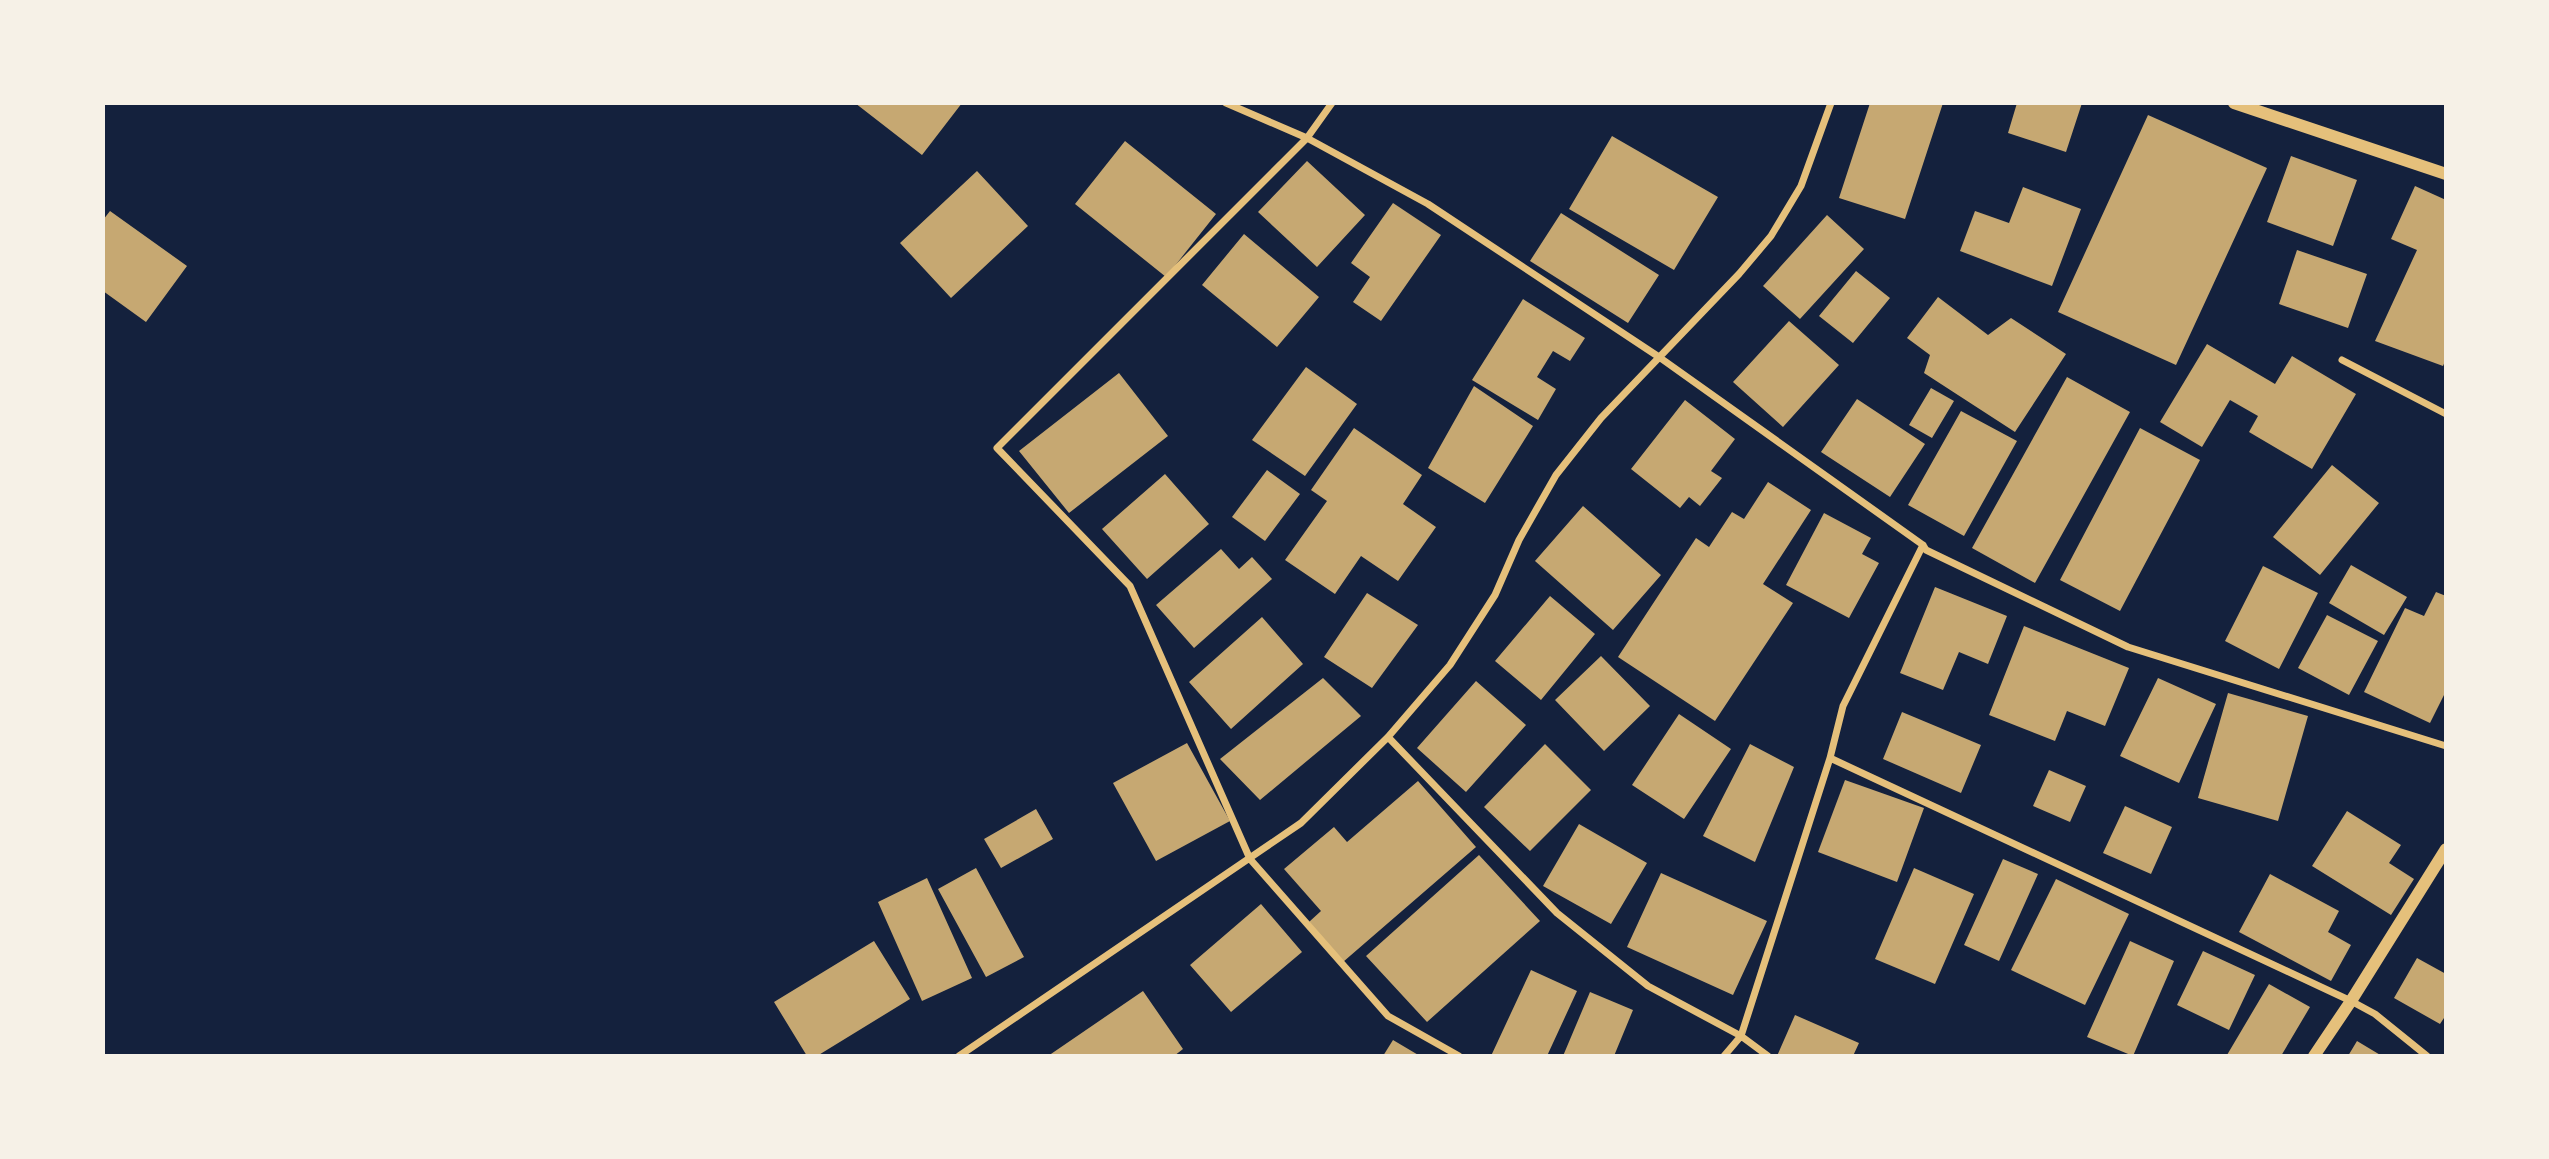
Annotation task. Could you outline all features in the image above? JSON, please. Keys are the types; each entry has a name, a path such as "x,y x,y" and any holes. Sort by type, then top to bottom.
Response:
{"street":[{"path":"1226,103 1307,138 1428,204 1659,358 1923,545 1926,550 2128,646 2446,746"},
{"path":"1332,103 1307,138 997,448 1130,586 1250,859 1388,1016 1458,1056"},
{"path":"959,1056 1301,823 1388,737 1458,654 1495,595 1518,540 1556,475 1601,418 1739,274 1771,236 1801,186 1831,103"},
{"path":"2234,103 2446,174"},
{"path":"2342,360 2446,414"},
{"path":"1724,1056 1741,1036 1830,758 1843,706 1923,545"},
{"path":"1388,737 1557,913 1648,986 1741,1036 1768,1056"},
{"path":"1830,758 2351,1001 2375,1014 2427,1056"},
{"path":"2314,1056 2446,849"}],"building":[{"path":"855,103 962,103 922,155"},
{"path":"1870,103 1943,103 1905,219 1839,198"},
{"path":"2017,103 2082,103 2066,152 2008,133"},
{"path":"2148,115 2267,168 2176,365 2058,312"},
{"path":"1612,136 1718,197 1674,270 1569,209"},
{"path":"1125,141 1216,214 1166,277 1075,204"},
{"path":"2291,156 2357,180 2333,246 2267,222"},
{"path":"1307,161 1365,215 1317,267 1258,212"},
{"path":"977,171 1028,226 951,298 900,243"},
{"path":"2415,186 2446,200 2446,359 2443,366 2375,341 2417,250 2391,239"},
{"path":"2023,187 2081,209 2052,286 1960,251 1975,211 2009,223"},
{"path":"1393,203 1441,235 1381,321 1353,302 1370,277 1351,263"},
{"path":"110,211 187,266 146,322 103,291 103,220"},
{"path":"1561,213 1659,275 1628,323 1530,261"},
{"path":"1827,215 1864,249 1800,319 1763,286"},
{"path":"1244,234 1319,297 1277,347 1202,285"},
{"path":"2297,250 2367,274 2348,328 2279,304"},
{"path":"1856,271 1890,298 1853,343 1819,316"},
{"path":"1938,297 1988,335 2011,318 2066,354 2015,432 1924,373 1930,355 1907,338"},
{"path":"1523,299 1585,338 1570,361 1553,351 1537,377 1556,389 1538,420 1472,380"},
{"path":"1789,321 1839,365 1783,427 1733,382"},
{"path":"2207,344 2275,384 2292,356 2356,394 2312,469 2249,432 2258,416 2230,400 2202,447 2160,422"},
{"path":"1306,367 1357,404 1305,476 1252,440"},
{"path":"1119,373 1168,436 1069,513 1019,451"},
{"path":"2067,377 2130,412 2035,583 1972,548"},
{"path":"1474,386 1533,426 1485,503 1428,468"},
{"path":"1931,388 1954,401 1932,438 1909,425"},
{"path":"1857,399 1925,444 1890,497 1821,452"},
{"path":"1685,400 1735,439 1711,471 1722,478 1700,506 1689,497 1680,508 1631,469"},
{"path":"1961,411 2017,441 1964,536 1908,505"},
{"path":"1354,428 1422,475 1403,504 1436,527 1398,581 1361,556 1335,594 1285,560 1327,501 1311,490"},
{"path":"2140,428 2200,460 2120,611 2060,580"},
{"path":"2332,465 2379,503 2320,575 2273,537"},
{"path":"1267,470 1300,494 1265,541 1232,517"},
{"path":"1165,474 1209,524 1147,579 1102,529"},
{"path":"1768,482 1811,510 1763,584 1793,603 1715,721 1618,657 1696,538 1709,547 1732,512 1744,519"},
{"path":"1583,506 1661,575 1613,630 1535,561"},
{"path":"1824,513 1871,538 1862,554 1879,563 1849,618 1786,585"},
{"path":"1221,549 1239,569 1252,557 1272,579 1194,648 1156,605"},
{"path":"2351,565 2407,597 2384,635 2329,603"},
{"path":"2263,566 2318,593 2279,669 2225,641"},
{"path":"1935,587 2007,616 1988,664 1959,652 1943,690 1900,673"},
{"path":"2436,592 2446,596 2446,691 2430,723 2364,692 2405,608 2424,616"},
{"path":"1367,593 1418,625 1372,688 1324,657"},
{"path":"1550,596 1595,634 1541,700 1495,661"},
{"path":"2327,615 2378,641 2349,695 2298,668"},
{"path":"1262,617 1303,664 1231,729 1189,682"},
{"path":"2024,626 2129,668 2105,726 2067,711 2055,741 1989,715"},
{"path":"1601,656 1650,706 1604,751 1555,700"},
{"path":"1323,678 1361,716 1260,800 1220,759"},
{"path":"2158,678 2216,704 2179,783 2120,756"},
{"path":"1476,681 1526,725 1466,792 1417,748"},
{"path":"2228,693 2308,716 2278,821 2198,798"},
{"path":"1902,712 1981,745 1961,793 1883,759"},
{"path":"1679,714 1731,749 1684,819 1632,785"},
{"path":"1187,743 1230,821 1156,861 1113,783"},
{"path":"1545,744 1591,790 1530,851 1484,807"},
{"path":"1750,744 1794,767 1755,862 1703,836"},
{"path":"2049,770 2086,786 2070,822 2033,806"},
{"path":"1845,780 1924,808 1897,882 1818,852"},
{"path":"1418,781 1476,847 1343,962 1309,922 1321,911 1284,869 1334,827 1347,842"},
{"path":"2125,806 2172,827 2151,874 2103,853"},
{"path":"1036,809 1053,839 1001,868 984,839"},
{"path":"2347,811 2401,845 2389,863 2414,879 2391,915 2312,866"},
{"path":"1579,824 1647,863 1611,924 1543,886"},
{"path":"1479,855 1540,921 1427,1022 1366,956"},
{"path":"2003,859 2038,874 1999,961 1964,945"},
{"path":"976,868 1024,957 986,977 938,889"},
{"path":"1914,868 1974,894 1935,984 1875,959"},
{"path":"1661,873 1767,921 1733,995 1627,947"},
{"path":"2270,874 2339,911 2328,932 2351,945 2331,981 2239,932"},
{"path":"927,878 972,978 922,1001 878,902"},
{"path":"2056,879 2129,914 2085,1005 2011,970"},
{"path":"1261,904 1302,952 1231,1012 1190,965"},
{"path":"874,941 910,999 817,1056 807,1056 774,1002"},
{"path":"2130,941 2174,961 2133,1056 2087,1037"},
{"path":"2203,951 2255,975 2229,1030 2177,1005"},
{"path":"2417,958 2446,974 2446,1015 2440,1024 2394,998"},
{"path":"1531,970 1577,991 1547,1056 1491,1056"},
{"path":"2269,984 2310,1007 2281,1056 2227,1055"},
{"path":"1143,991 1183,1049 1174,1056 1048,1056"},
{"path":"1590,992 1633,1010 1614,1056 1563,1056"},
{"path":"1795,1015 1859,1043 1853,1056 1777,1056"},
{"path":"1393,1040 1420,1056 1383,1056"},
{"path":"2357,1041 2382,1056 2348,1056"}]}
